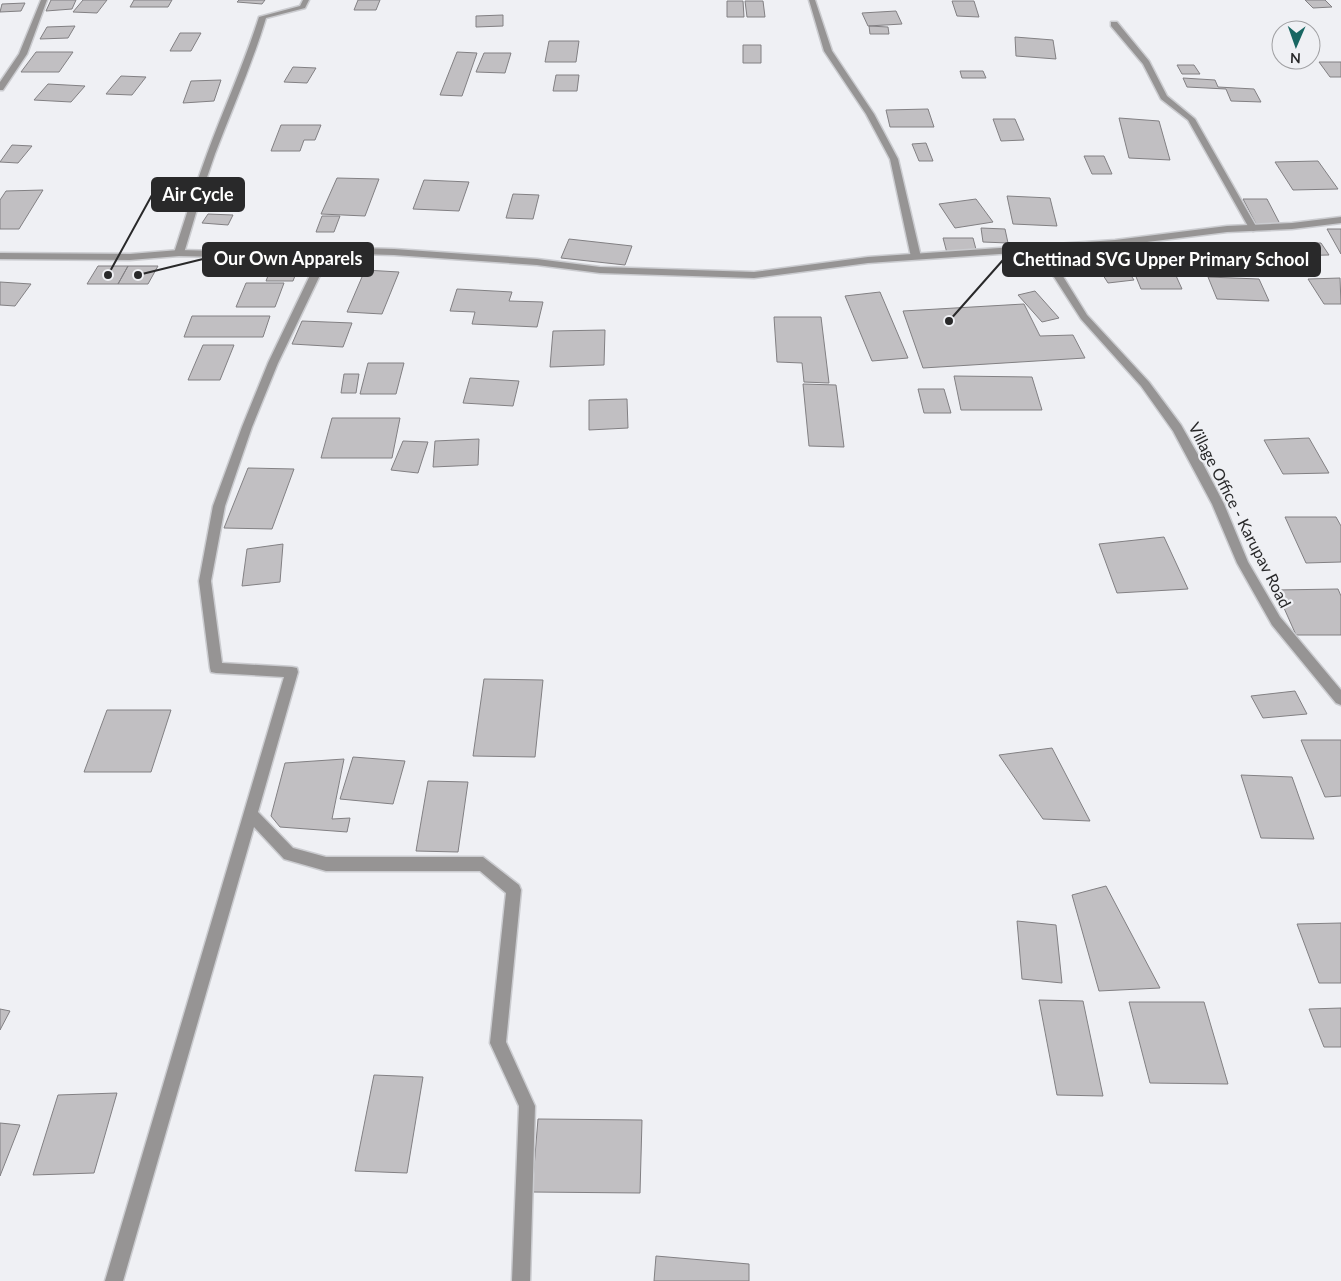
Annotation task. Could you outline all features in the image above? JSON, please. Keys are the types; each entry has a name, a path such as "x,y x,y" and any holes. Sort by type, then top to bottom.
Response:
{"street":[{"path":"0,88 23,54 44,0"},
{"path":"178,253 210,156 234,92 249,61 263,17 303,7 306,0"},
{"path":"812,0 828,51 870,114 894,159 916,257"},
{"path":"1114,24 1146,63 1164,97 1191,119 1253,228"},
{"path":"0,256 130,257 178,253 220,254 323,250 394,252 537,262 600,270 754,275 868,260 1041,249 1341,220"},
{"name":"Village Office - Karupav Road","path":"1041,249 1084,317 1144,384 1177,428 1205,478 1243,563 1276,620 1341,699"},
{"path":"114,1281 292,672 216,668 205,581 219,506 246,427 273,363 318,269 323,250"},
{"path":"251,814 289,854 326,864 484,864 514,890 498,1043 527,1106 521,1281"}],"building":[{"path":"51,0 76,0 72,9 46,11"},
{"path":"83,0 107,0 97,13 73,12"},
{"path":"134,0 172,0 168,7 130,7"},
{"path":"239,0 265,0 262,4 237,2"},
{"path":"358,0 380,0 376,10 354,10"},
{"path":"1305,0 1325,0 1332,7 1313,8"},
{"path":"727,1 743,1 744,17 727,17"},
{"path":"745,1 763,1 765,17 747,17"},
{"path":"952,1 974,1 979,17 957,16"},
{"path":"25,3 21,11 0,12 2,4"},
{"path":"896,11 902,24 868,26 862,13"},
{"path":"503,15 503,26 476,27 476,16"},
{"path":"75,26 68,38 40,39 47,27"},
{"path":"869,26 888,27 889,34 870,34"},
{"path":"180,33 201,33 191,51 170,51"},
{"path":"1015,37 1053,40 1056,59 1016,56"},
{"path":"549,41 579,41 576,62 545,62"},
{"path":"743,45 761,45 761,63 743,63"},
{"path":"36,52 73,52 59,72 21,72"},
{"path":"457,52 477,53 462,96 440,95"},
{"path":"484,53 511,53 505,73 476,72"},
{"path":"1321,62 1341,62 1341,77 1330,77"},
{"path":"1177,65 1194,65 1200,74 1182,74"},
{"path":"293,67 316,68 307,83 284,82"},
{"path":"960,71 983,71 986,78 962,78"},
{"path":"556,75 579,75 577,91 553,91"},
{"path":"121,76 146,77 132,95 106,94"},
{"path":"1183,78 1215,80 1218,87 1254,89 1261,102 1231,101 1226,89 1187,87"},
{"path":"221,80 214,101 183,103 191,81"},
{"path":"48,84 85,86 71,102 34,100"},
{"path":"928,109 934,127 890,127 886,110"},
{"path":"1119,118 1159,121 1170,160 1129,158"},
{"path":"993,119 1015,119 1024,140 1001,141"},
{"path":"281,125 321,125 315,140 304,140 300,151 271,151"},
{"path":"926,143 933,161 919,161 912,144"},
{"path":"12,145 32,146 18,163 0,162"},
{"path":"1084,156 1104,156 1112,174 1092,174"},
{"path":"1318,161 1338,189 1293,190 1275,162"},
{"path":"337,178 379,179 365,216 321,214"},
{"path":"424,180 469,182 459,211 413,209"},
{"path":"43,190 19,229 0,229 0,200 6,191"},
{"path":"513,194 539,195 533,219 506,218"},
{"path":"1007,196 1050,198 1057,226 1013,224"},
{"path":"976,199 993,222 955,228 939,204"},
{"path":"1243,199 1267,199 1280,224 1256,224"},
{"path":"208,214 233,215 228,225 202,223"},
{"path":"322,216 340,216 334,232 316,232"},
{"path":"981,228 1005,229 1008,243 983,242"},
{"path":"1327,229 1341,229 1341,254"},
{"path":"943,238 973,238 977,253 947,253"},
{"path":"569,239 632,246 625,265 561,258"},
{"path":"1272,243 1321,243 1329,255 1280,256"},
{"path":"1128,257 1168,258 1182,289 1141,289"},
{"path":"1119,258 1134,280 1108,283 1094,261"},
{"path":"98,266 128,266 118,284 87,284"},
{"path":"128,266 158,266 148,284 118,284"},
{"path":"271,268 298,268 293,281 266,281"},
{"path":"365,270 399,272 382,314 347,312"},
{"path":"1208,277 1259,279 1269,301 1217,299"},
{"path":"1340,278 1341,304 1324,304 1308,279"},
{"path":"0,282 31,284 15,306 0,305"},
{"path":"246,283 284,283 275,307 236,307"},
{"path":"457,289 512,292 509,301 543,302 537,327 472,324 475,312 450,311"},
{"path":"1035,291 1059,318 1042,322 1018,295"},
{"path":"880,292 908,358 872,361 845,296"},
{"path":"1024,304 1040,336 1073,335 1085,358 923,368 903,311"},
{"path":"192,316 270,316 263,337 184,337"},
{"path":"774,317 821,317 829,383 804,382 802,363 777,362"},
{"path":"302,321 352,323 343,347 292,344"},
{"path":"605,330 604,365 550,367 553,331"},
{"path":"203,345 234,345 220,380 188,380"},
{"path":"368,363 404,363 396,394 360,394"},
{"path":"344,374 359,374 356,393 341,393"},
{"path":"954,376 1032,377 1042,410 961,410"},
{"path":"470,378 519,381 513,406 463,403"},
{"path":"803,384 836,385 844,447 809,446"},
{"path":"918,389 944,389 951,413 924,413"},
{"path":"627,399 628,428 589,430 589,400"},
{"path":"332,418 400,418 392,458 321,458"},
{"path":"1309,438 1329,473 1283,474 1264,440"},
{"path":"479,439 478,465 433,467 435,441"},
{"path":"403,441 428,442 418,473 391,470"},
{"path":"248,468 294,469 272,529 224,528"},
{"path":"1285,517 1336,517 1341,526 1341,562 1306,563"},
{"path":"1164,537 1188,589 1117,593 1099,544"},
{"path":"283,544 280,582 242,586 247,549"},
{"path":"1338,589 1341,596 1341,635 1296,635 1276,590"},
{"path":"484,679 543,680 535,757 473,756"},
{"path":"1295,691 1307,714 1263,718 1251,696"},
{"path":"107,710 171,710 151,772 84,772"},
{"path":"1301,740 1341,740 1341,796 1325,797"},
{"path":"1052,748 1090,821 1043,819 999,755"},
{"path":"353,757 405,761 393,804 340,799"},
{"path":"344,759 332,819 350,818 347,832 280,827 271,816 285,763"},
{"path":"1241,775 1292,777 1314,839 1261,838"},
{"path":"428,781 468,782 458,852 416,851"},
{"path":"1106,886 1160,988 1099,991 1072,895"},
{"path":"1017,921 1056,925 1062,983 1022,979"},
{"path":"1341,923 1341,983 1319,983 1297,924"},
{"path":"1039,1000 1083,1001 1103,1096 1057,1095"},
{"path":"1129,1002 1204,1002 1228,1084 1150,1083"},
{"path":"1341,1008 1341,1047 1324,1047 1309,1009"},
{"path":"0,1009 10,1011 0,1030"},
{"path":"374,1075 423,1077 407,1173 355,1171"},
{"path":"117,1093 94,1173 33,1175 58,1095"},
{"path":"538,1119 642,1120 640,1193 532,1192"},
{"path":"0,1123 20,1125 0,1176"},
{"path":"656,1256 749,1264 749,1281 654,1281"}],"place":[{"name":"Air Cycle","path":"108,275"},
{"name":"Our Own Apparels","path":"138,275"},
{"name":"Chettinad SVG Upper Primary School","path":"949,321"}]}
